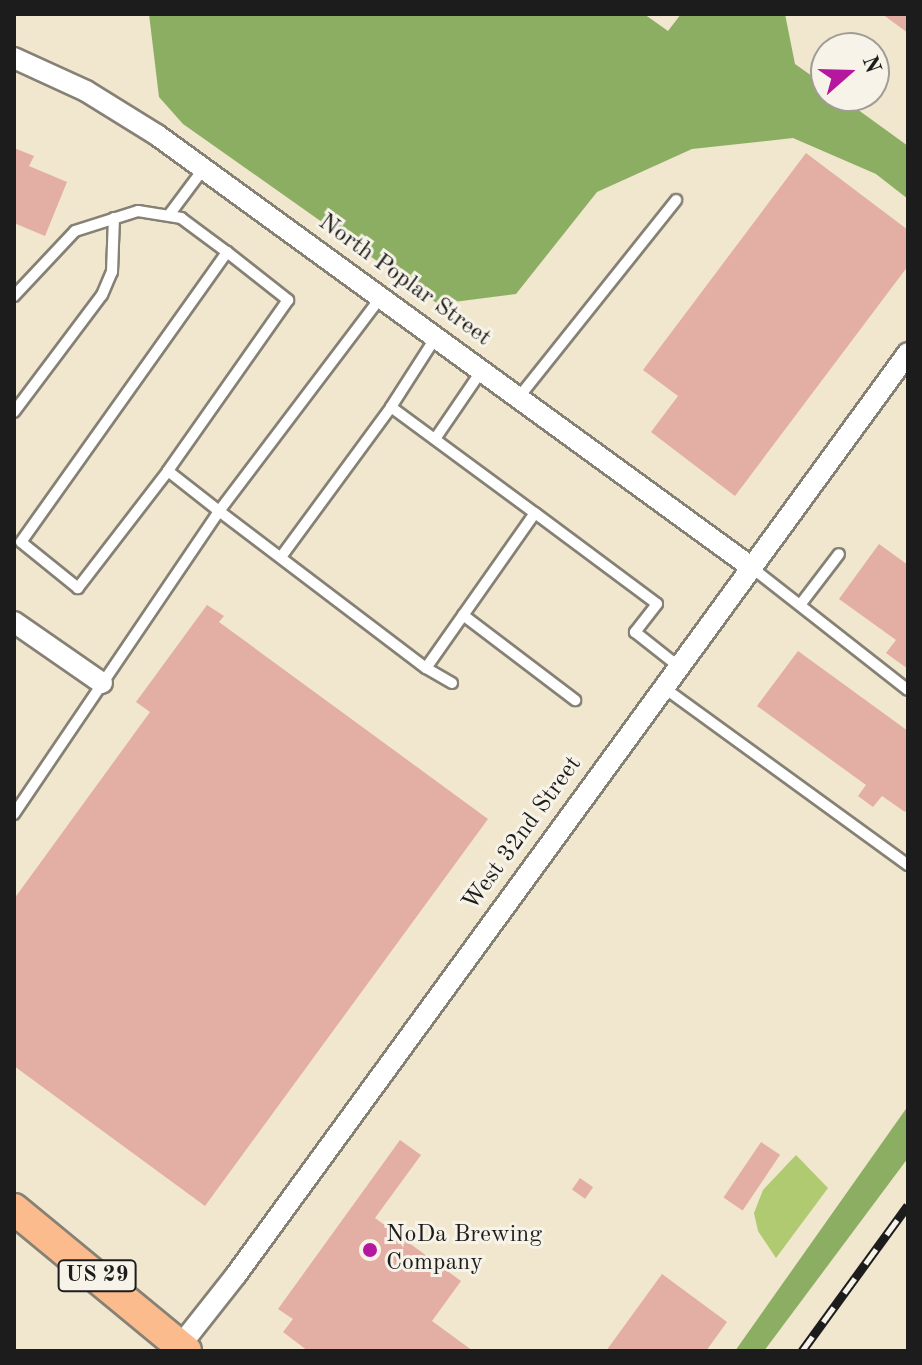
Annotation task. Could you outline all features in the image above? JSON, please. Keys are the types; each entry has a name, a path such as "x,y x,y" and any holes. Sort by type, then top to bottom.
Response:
{"main road":[{"name":"US 29","path":"14,1209 181,1349"}],"street":[{"name":"North Poplar Street","path":"14,58 86,91 204,168 751,567"},
{"name":"West 32nd Street","path":"181,1349 908,353"},
{"path":"14,622 102,683"}],"lane":[{"path":"169,215 204,168"},
{"path":"519,397 676,200"},
{"path":"14,296 75,231 138,211 181,218 227,252 288,300 168,471 78,588 18,539 227,252"},
{"path":"14,412 102,295 112,272 114,218"},
{"path":"14,814 219,511 381,297"},
{"path":"281,557 391,407 436,337"},
{"path":"435,439 482,370"},
{"path":"391,407 657,604 635,632 678,666"},
{"path":"168,471 426,668 452,683"},
{"path":"426,668 535,513"},
{"path":"800,605 839,554"},
{"path":"751,567 908,690"},
{"path":"463,615 575,700"},
{"path":"663,687 908,865"}],"green space":[{"path":"149,14 644,14 668,31 681,14 785,14 795,64 810,75 810,112 861,112 908,146 908,199 876,174 793,138 692,149 597,192 516,294 438,304 183,124 159,97"},
{"path":"908,1106 908,1158 764,1351 735,1351"},
{"path":"796,1155 828,1188 776,1258 758,1231 754,1213 763,1190"}],"building":[{"path":"882,14 908,14 908,33"},
{"path":"14,148 34,156 29,166 67,182 45,236 14,223"},
{"path":"806,153 908,230 908,266 735,496 651,432 678,396 643,370"},
{"path":"879,544 908,565 908,669 886,653 896,640 839,599"},
{"path":"207,605 224,616 219,622 488,819 205,1206 14,1066 14,899 150,712 136,702"},
{"path":"798,651 908,731 908,808 905,812 882,796 873,807 858,796 866,785 757,706"},
{"name":"NoDa Brewing Company","path":"400,1140 421,1155 375,1218 461,1281 432,1321 473,1351 308,1351 283,1332 293,1319 278,1309"},
{"path":"761,1142 780,1155 743,1210 724,1198"},
{"path":"580,1178 593,1187 585,1199 572,1189"},
{"path":"662,1274 727,1322 706,1351 606,1351"}],"railway":[{"path":"802,1351 908,1205"}],"place":[{"name":"NoDa Brewing Company","path":"370,1250"}]}
